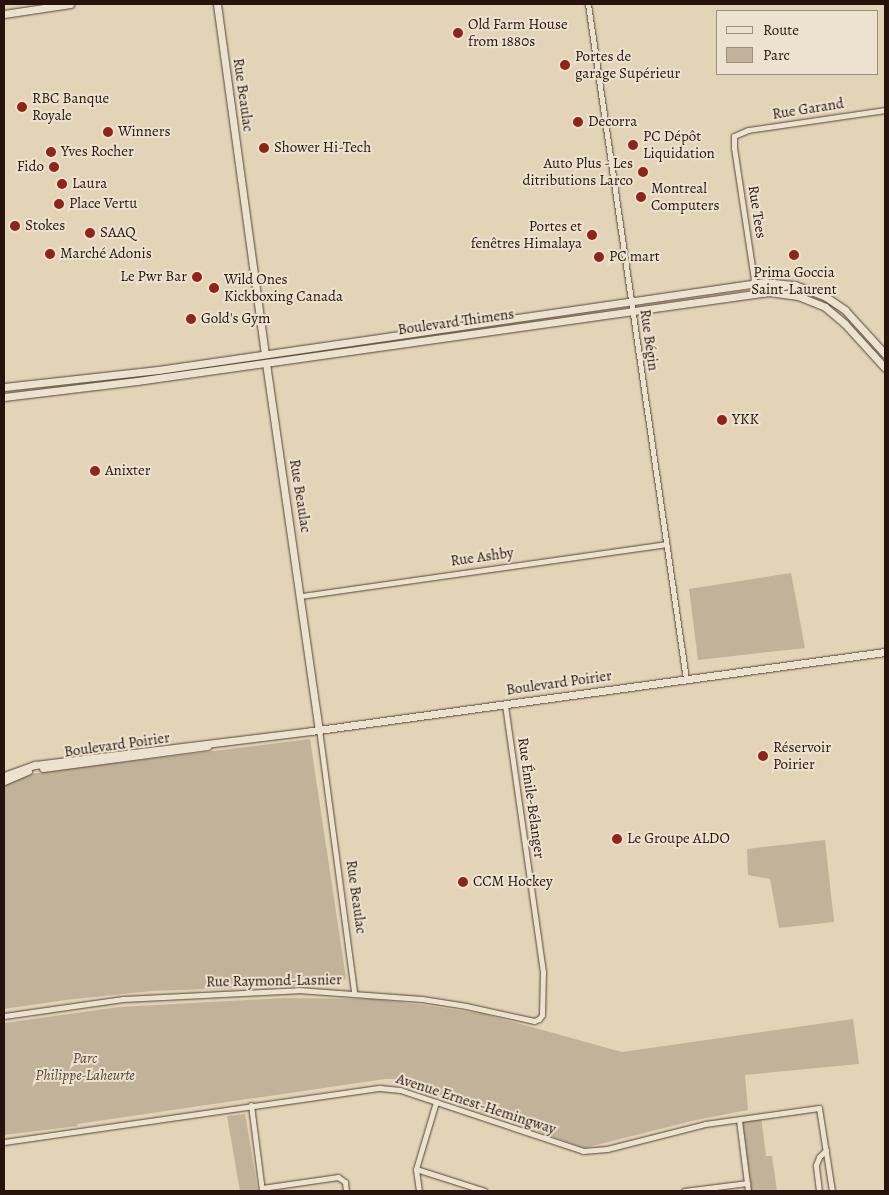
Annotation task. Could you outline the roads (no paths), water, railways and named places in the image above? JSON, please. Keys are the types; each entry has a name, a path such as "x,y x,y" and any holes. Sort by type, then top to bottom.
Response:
{"street":[{"path":"4,14 70,4"},
{"name":"Rue Beaulac","path":"216,4 266,363 302,596 354,992"},
{"name":"Rue Bégin","path":"588,4 686,680"},
{"name":"Rue Garand","path":"735,135 748,130 885,110"},
{"name":"Rue Tees","path":"735,135 733,143 756,293"},
{"name":"Boulevard Thimens","path":"4,387 120,374 265,354 755,283 795,285 826,297 849,314 885,354"},
{"name":"Boulevard Thimens","path":"4,397 266,363 756,293 793,294 824,307 845,324 885,368"},
{"path":"563,311 564,321"},
{"path":"496,321 498,330"},
{"name":"Rue Ashby","path":"302,596 666,544"},
{"name":"Boulevard Poirier","path":"4,781 35,769 199,748 236,741 885,652"},
{"name":"Rue Émile-Bélanger","path":"505,704 543,972 542,1015"},
{"name":"Boulevard Poirier","path":"4,776 35,765 198,743 236,741"},
{"name":"Rue Raymond-Lasnier","path":"4,1016 123,999 298,990 354,992 466,1006 534,1021 542,1015"},
{"name":"Avenue Ernest-Hemingway","path":"4,1142 251,1105 380,1088 400,1090 583,1151 607,1149 705,1124 819,1108 826,1150"},
{"path":"419,1191 416,1169 436,1102"},
{"path":"251,1105 262,1190 338,1177 345,1182 346,1191"},
{"path":"739,1120 748,1191"},
{"path":"820,1191 816,1166 819,1157 826,1150"},
{"path":"826,1150 832,1191"},
{"path":"416,1169 485,1191"},
{"path":"684,1191 747,1183"}],"place":[{"name":"Old Farm House from 1880s","path":"458,33"},
{"name":"Portes de garage Supérieur","path":"565,65"},
{"name":"RBC Banque Royale","path":"22,107"},
{"name":"Decorra","path":"578,122"},
{"name":"Winners","path":"108,132"},
{"name":"PC Dépôt Liquidation","path":"633,145"},
{"name":"Shower Hi-Tech","path":"264,148"},
{"name":"Yves Rocher","path":"51,152"},
{"name":"Fido","path":"54,167"},
{"name":"Auto Plus - Les ditributions Larco","path":"643,172"},
{"name":"Laura","path":"62,184"},
{"name":"Montreal Computers","path":"641,197"},
{"name":"Place Vertu","path":"59,204"},
{"name":"Stokes","path":"15,226"},
{"name":"SAAQ","path":"90,233"},
{"name":"Portes et fenêtres Himalaya","path":"592,235"},
{"name":"Marché Adonis","path":"50,254"},
{"name":"Prima Goccia Saint-Laurent","path":"794,255"},
{"name":"PC mart","path":"599,257"},
{"name":"Le Pwr Bar","path":"197,277"},
{"name":"Wild Ones Kickboxing Canada","path":"214,288"},
{"name":"Gold's Gym","path":"191,319"},
{"name":"YKK","path":"722,420"},
{"name":"Anixter","path":"95,471"},
{"name":"Réservoir Poirier","path":"763,756"},
{"name":"Le Groupe ALDO","path":"617,839"},
{"name":"CCM Hockey","path":"463,882"}],"park label":[{"name":"Parc Philippe-Laheurte","path":"85,1066"}]}
